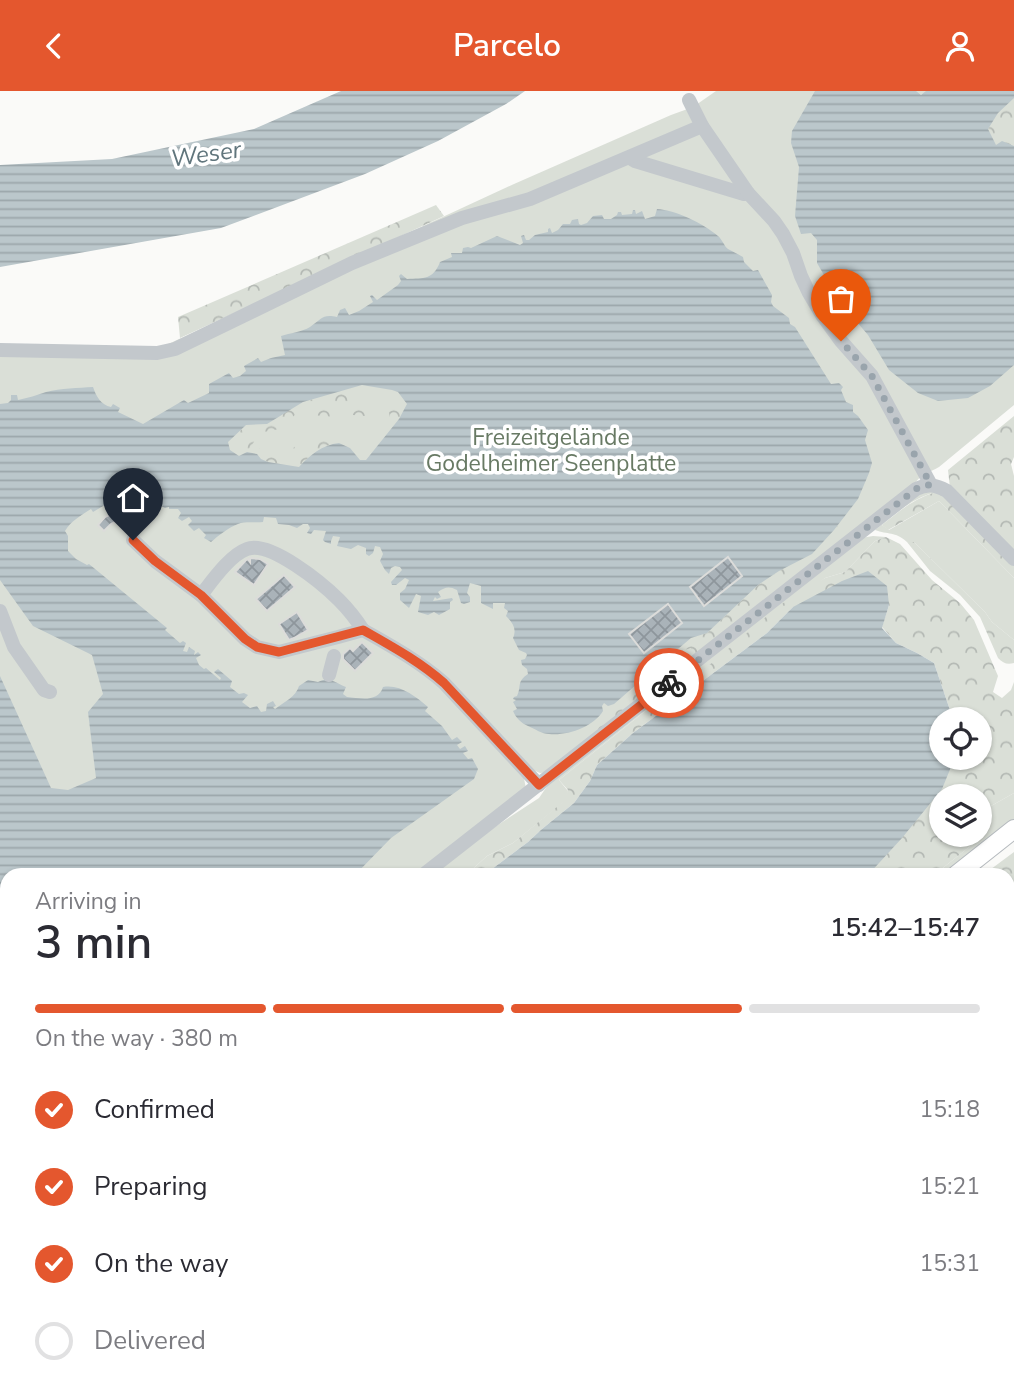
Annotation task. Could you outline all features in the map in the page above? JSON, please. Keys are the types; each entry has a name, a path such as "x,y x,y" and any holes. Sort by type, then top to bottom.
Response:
{"main road":[{"path":"965,868 1014,828"}],"lane":[{"path":"689,100 702,126 748,193 783,234 809,293 841,341 872,376 931,485"},
{"path":"0,351 157,353 175,349 352,263 462,218 530,199 702,126"},
{"path":"630,158 748,193"},
{"path":"433,868 923,485 937,485 947,491 1014,559"},
{"path":"133,540 155,561 201,595 245,639 257,647 279,652 363,630"},
{"path":"201,595 243,550 257,547 285,558 339,600 363,630 427,668 444,683 539,785"},
{"path":"0,611 14,647 44,690 50,692"},
{"path":"329,675 334,656"}],"green space":[{"name":"Freizeitgelände Godelheimer Seenplatte","path":"716,91 1014,91 1014,405 551,772 540,773 529,768 523,773 526,789 426,868 0,868 0,348 164,346 514,184 693,107"},
{"path":"1014,98 1014,122 1007,122 998,130 1013,146 1002,142 996,145 988,129 998,113"},
{"path":"436,205 444,216 180,338 178,317"},
{"path":"354,387 355,398 365,401 368,408 365,416 336,418 306,415 298,405 303,402"},
{"path":"381,389 398,392 407,403 386,435 390,421 389,412 386,398 380,393"},
{"path":"290,409 296,414 279,429 259,433 246,453 239,456 230,450 228,443 246,425 267,424"},
{"path":"1014,416 1014,457 1011,464 1014,476 1014,554 950,488 948,470"},
{"path":"330,433 333,436 331,444 299,467 268,462 257,454 267,440 284,450 292,449 317,434"},
{"path":"924,490 936,492 907,505 882,525 889,530 939,501 1014,578 1014,640 992,622 914,542 875,530"},
{"path":"942,492 1014,565 1014,578 939,501 888,530 882,525 914,502"},
{"path":"848,512 852,519 837,548 574,753 568,740 600,717 604,702 614,704 651,673 662,679 691,656 691,648 684,650 680,647 691,638 707,633 758,585 834,530"},
{"path":"886,537 875,541 845,572 825,578 674,695 654,704 559,780 568,791 565,801 513,843 487,856 474,868 438,868 539,798 550,782 861,538"},
{"path":"886,537 900,544 932,580 960,603 974,620 998,676 993,692 1002,698 1011,690 1014,682 1014,793 992,805 992,784 939,784 949,770 992,770 992,707 949,707 934,663 896,643 882,627 889,605 793,607 767,633 633,733 597,765 590,781 574,803 528,842 493,868 474,868 487,856 513,843 564,801 568,790 559,780 654,704 674,695 780,605 825,578 845,572 875,541"},
{"path":"907,542 914,542 992,622 1014,640 1014,663 1005,663 998,658 980,617 960,595 930,571"},
{"path":"1014,793 1014,820 992,837 992,805"},
{"path":"929,796 929,847 969,847 943,868 873,868"},
{"path":"969,847 980,847 953,868 943,868"},
{"path":"1014,852 1014,868 992,868"}],"water":[{"name":"Weser","path":"341,91 525,91 438,141 365,174 221,228 0,267 0,165 112,159 254,129"},
{"path":"815,91 916,91 921,95 926,91 1014,91 1014,98 998,113 988,129 996,145 1002,141 1014,146 1014,365 990,386 968,398 938,401 918,393 889,370 868,335 839,301 817,263 817,240 811,233 801,234 795,216 799,167 791,143 792,131"},
{"path":"657,209 697,222 718,236 728,249 743,257 753,271 758,270 772,295 773,306 789,318 790,324 795,327 831,384 839,383 843,387 841,390 846,402 853,405 853,412 868,430 865,440 872,463 858,499 812,554 758,585 707,633 691,638 672,654 667,652 667,658 614,704 608,706 604,703 603,711 593,722 572,732 549,734 523,723 513,711 517,709 513,702 516,700 513,699 517,696 522,679 528,674 521,660 527,655 519,650 513,638 514,629 506,616 508,611 504,608 505,603 493,603 493,609 481,603 481,586 470,583 467,593 470,602 464,604 461,603 457,590 443,589 438,592 441,597 435,597 433,601 452,598 450,609 439,615 434,612 428,615 418,612 421,596 416,594 409,608 400,600 400,593 409,580 405,578 392,585 391,582 402,570 395,566 389,574 385,570 380,561 383,554 380,547 375,546 369,556 366,554 366,548 358,545 351,549 337,546 340,537 333,536 331,544 325,542 323,540 326,531 314,530 311,534 307,533 310,528 308,524 297,528 278,524 276,518 264,517 263,522 235,525 211,542 204,538 206,535 199,528 194,531 188,525 192,521 189,517 182,521 178,518 181,513 178,509 165,508 154,503 155,493 139,491 137,484 116,487 112,494 115,499 93,512 91,509 67,527 65,531 68,536 68,551 76,559 89,564 167,628 165,630 180,643 186,643 183,651 187,652 189,647 195,651 194,655 198,652 201,655 196,658 204,669 220,680 214,672 218,669 232,681 230,687 239,694 248,695 242,702 250,708 257,706 261,712 266,711 267,704 273,701 275,709 308,680 332,681 346,687 343,694 347,697 357,698 373,697 381,692 383,687 395,687 413,695 428,707 425,711 442,726 452,740 457,737 462,742 457,745 460,749 465,746 468,751 463,753 468,759 472,758 478,769 474,779 391,838 362,868 0,868 0,676 51,788 68,790 96,778 88,712 103,694 92,655 33,626 0,580 0,404 8,403 11,395 17,395 18,400 52,391 93,387 104,404 111,407 113,404 120,408 118,412 143,424 184,400 188,403 209,393 209,384 229,373 233,378 240,376 246,371 244,366 258,358 261,362 285,355 281,336 307,329 325,317 337,317 340,310 345,308 349,315 359,311 373,302 370,296 377,300 398,285 401,274 407,279 427,277 440,262 452,257 451,253 462,253 463,248 471,248 497,236 520,245 523,243 521,236 524,235 526,240 529,240 535,235 548,232 550,228 552,233 563,224 570,224 572,220 578,219 581,225 593,216 602,215 604,219 611,219 618,212 622,215 632,214 633,210 636,214 642,211 645,219 655,216","holes":["362,385 398,392 407,404 399,419 366,460 360,460 350,448 339,443 317,451 299,467 268,462 257,454 247,452 239,456 230,450 228,442 246,425 267,424 303,402"]},
{"path":"868,571 887,586 889,605 882,628 896,643 934,663 949,707 929,707 929,770 950,770 944,784 929,784 929,805 874,868 493,868 574,803 590,781 597,765 633,733 767,633 793,607 842,581"}],"building":[{"path":"119,510 135,512 111,524 104,531 98,525 105,517"},
{"path":"728,557 742,576 704,606 690,587"},
{"path":"250,558 260,559 268,564 254,585 235,572 246,560 250,562"},
{"path":"284,575 295,587 267,611 256,599"},
{"path":"668,604 682,623 644,653 629,634"},
{"path":"297,612 308,630 289,640 279,624"},
{"path":"362,642 373,653 355,671 343,659 343,654 350,648 353,651"}],"way so far":[{"path":"669,683 916,489 931,485 872,376 841,341"}],"route":[{"path":"133,540 155,561 201,595 245,639 257,647 279,652 363,630 407,655 444,683 539,785 669,683"}]}
